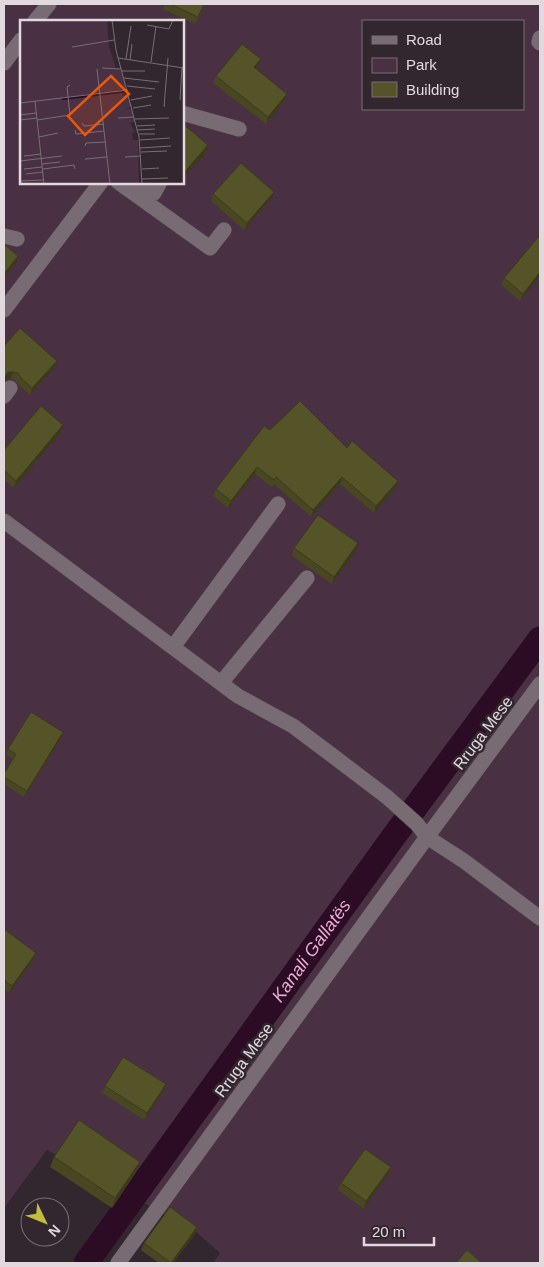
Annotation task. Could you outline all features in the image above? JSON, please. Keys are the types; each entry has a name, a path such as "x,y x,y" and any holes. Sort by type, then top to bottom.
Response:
{"street":[{"path":"36,20 49,4"},
{"path":"540,38 540,43"},
{"path":"4,63 20,41"},
{"path":"184,114 238,129"},
{"path":"4,310 100,184"},
{"path":"121,184 210,248 224,230"},
{"path":"143,184 154,193 159,184"},
{"path":"172,647 278,504"},
{"path":"4,521 238,696 293,726 387,797 417,824 427,838 464,862 540,918"},
{"path":"221,683 307,578"},
{"name":"Rruga Mese","path":"118,1263 540,684"}],"green space":[{"path":"4,4 540,4 540,1263 213,1263 220,1253 195,1231 47,1150 4,1208"}],"building":[{"path":"170,4 204,4 198,17"},
{"path":"242,44 261,59 254,67 287,94 268,117 216,76"},
{"path":"184,125 208,145 184,173"},
{"path":"241,163 274,192 247,223 213,194"},
{"path":"540,235 540,272 523,294 504,278"},
{"path":"4,244 18,256 4,274"},
{"path":"20,328 57,361 32,388 18,373 8,372 4,378 4,346"},
{"path":"300,401 347,448 352,441 398,481 376,506 342,477 313,510 276,477 274,480 257,467 231,501 216,489 264,426 270,430"},
{"path":"41,406 63,425 16,481 4,470 4,450"},
{"path":"318,515 358,543 334,577 294,548"},
{"path":"31,712 63,732 27,791 4,777 4,774 16,754 8,749"},
{"path":"4,929 36,953 12,986 4,980"},
{"path":"123,1057 166,1084 147,1113 105,1086"},
{"path":"79,1120 140,1162 115,1198 54,1157"},
{"path":"365,1149 391,1167 366,1201 341,1183"},
{"path":"170,1207 197,1227 171,1263 144,1243"},
{"path":"467,1250 482,1263 456,1263"}],"waterway":[{"name":"Kanali Gallatës","path":"86,1263 394,836 540,639"}]}
